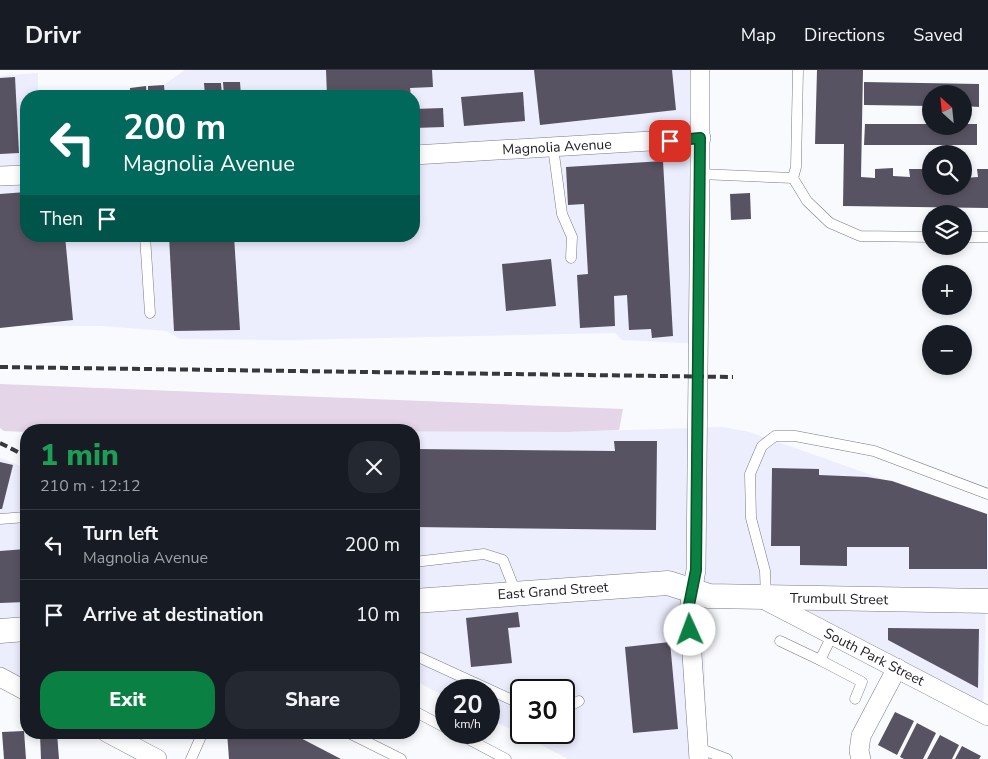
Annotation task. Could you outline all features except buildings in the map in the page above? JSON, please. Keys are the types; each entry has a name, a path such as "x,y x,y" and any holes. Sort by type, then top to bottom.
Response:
{"street":[{"path":"699,753 688,610 696,570 700,70"},
{"name":"Magnolia Avenue","path":"420,155 700,138"},
{"path":"0,176 20,175"},
{"name":"East Grand Street","path":"420,601 668,583 692,590"},
{"name":"Trumbull Street","path":"692,590 709,596 988,601"},
{"name":"South Park Street","path":"763,598 832,636 988,716"},
{"path":"0,631 20,629"},
{"path":"861,759 859,751 861,736 897,668"},
{"path":"0,677 20,688"},
{"path":"116,739 139,754 157,759"}],"lane":[{"path":"798,70 796,167 793,178 807,201 830,222 860,236 922,237"},
{"path":"553,147 562,214 572,237 571,258"},
{"path":"700,174 793,178"},
{"path":"972,237 988,237"},
{"path":"145,242 150,313"},
{"path":"763,598 765,571 751,518 750,474 762,446 775,436 796,436 874,451 988,494"},
{"path":"0,520 20,518"},
{"path":"420,561 484,554 503,560 516,593"},
{"path":"820,660 832,636"},
{"path":"780,640 862,682 855,699"},
{"path":"420,658 510,699"},
{"path":"575,703 579,701"},
{"path":"420,714 435,722"},
{"path":"191,759 200,739"},
{"path":"361,739 401,759"},
{"path":"478,744 506,759"},
{"path":"699,753 727,759"}],"shaded area":[{"path":"185,70 707,70 706,344 622,340 615,333 289,340 180,339 167,331 102,326 0,326 0,76 38,73 38,90 20,90 20,242 420,242 420,90 157,90"},
{"path":"0,384 623,409 619,430 568,432 420,431 420,424 20,424 20,432 4,431 0,428"},
{"path":"723,427 749,432 988,516 988,600 986,600 983,712 774,597 704,593 706,759 568,759 539,744 575,744 575,679 510,679 510,729 500,724 500,679 435,679 435,691 420,683 420,431 568,432"},
{"path":"0,458 20,466 20,681 0,669"}],"railway":[{"path":"0,367 733,377"},
{"path":"0,443 20,453"}],"route":[{"path":"670,141 700,138 696,570 688,610 690,630"}]}
